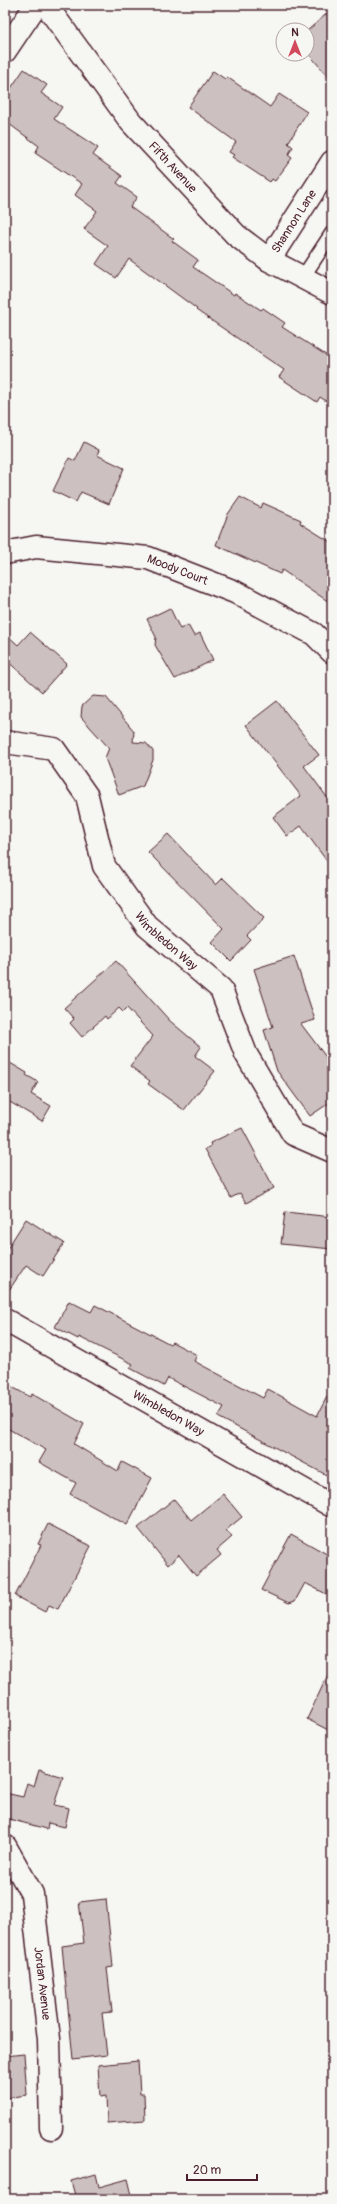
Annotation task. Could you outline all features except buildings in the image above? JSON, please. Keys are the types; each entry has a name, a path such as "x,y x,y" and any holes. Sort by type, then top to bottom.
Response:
{"street":[{"path":"5,51 36,5"},
{"name":"Fifth Avenue","path":"46,5 131,122 236,235 269,260 332,293"},
{"name":"Shannon Lane","path":"269,260 332,162"},
{"name":"Moody Court","path":"5,553 36,547 148,558 235,592 314,634 332,652"},
{"name":"Wimbledon Way","path":"5,742 54,749 87,796 104,866 147,926 221,989 246,1054 293,1134 332,1151"},
{"name":"Wimbledon Way","path":"5,1320 332,1506"},
{"name":"Jordan Avenue","path":"5,1846 32,1894 49,2039 52,2128"}],"lane":[{"path":"303,277 332,233"}]}
